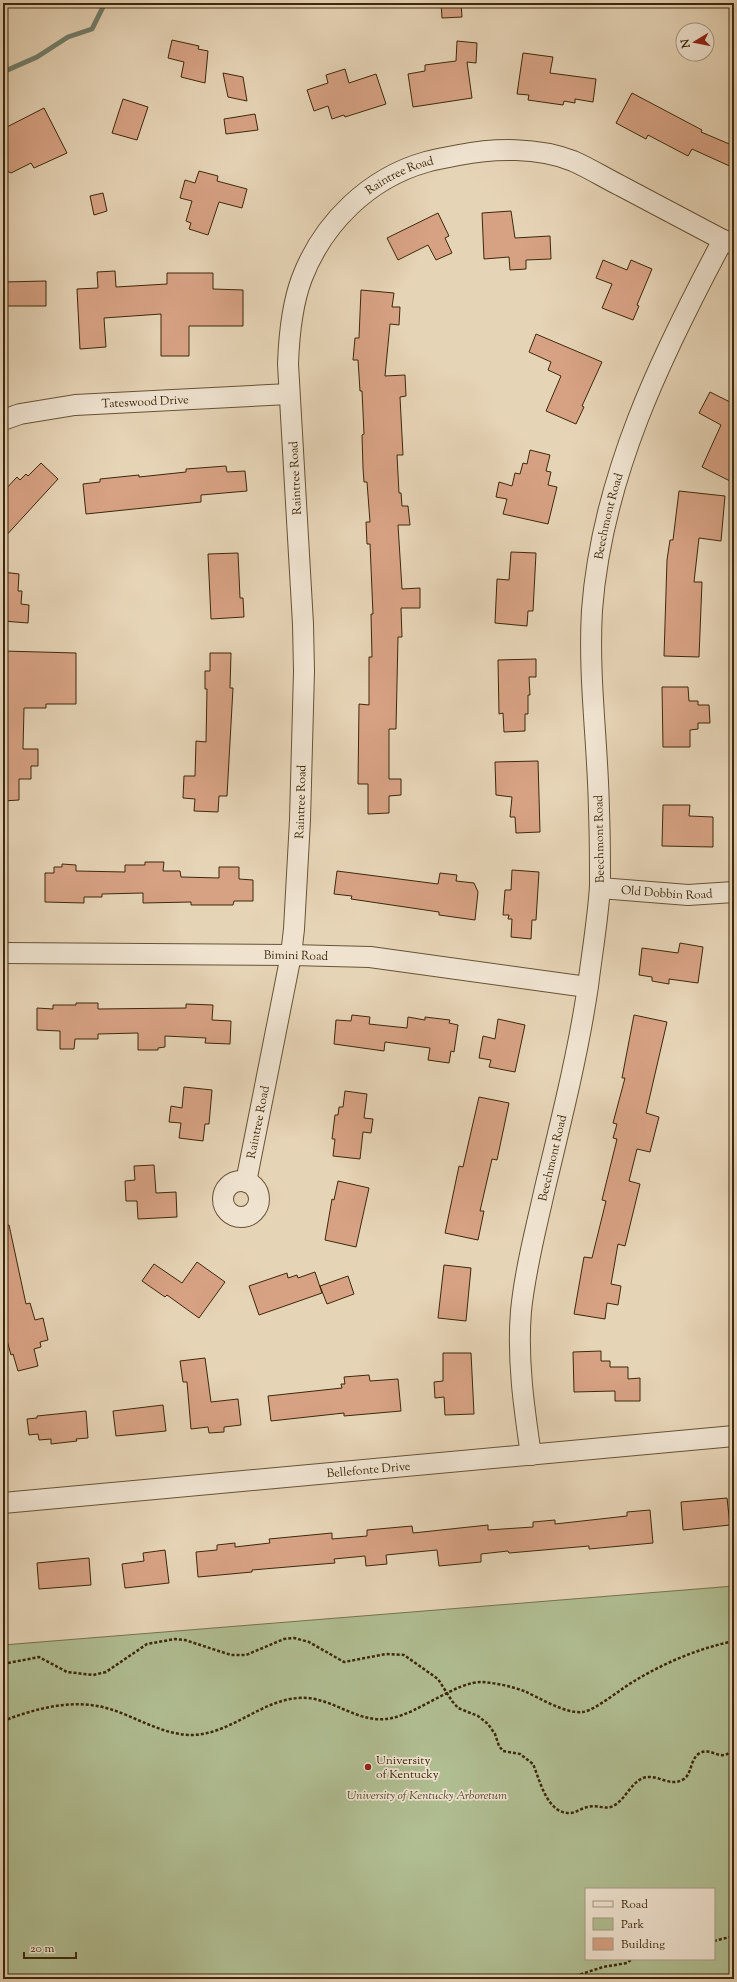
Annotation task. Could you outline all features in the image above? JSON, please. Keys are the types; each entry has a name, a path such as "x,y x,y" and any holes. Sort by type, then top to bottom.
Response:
{"street":[{"name":"Raintree Road","path":"246,1182 291,954 294,929 300,820 304,671 294,460 289,394 289,342 297,294 309,261 334,222 352,203 391,177 426,162 467,154 510,151 541,153 572,161 728,242"},
{"name":"Beechmont Road","path":"531,1455 522,1380 521,1313 529,1258 576,1059 588,987 600,888 599,811 592,670 592,613 596,574 607,512 630,437 653,383 728,242"},
{"name":"Tateswood Drive","path":"3,420 20,414 75,405 289,394"},
{"name":"Old Dobbin Road","path":"600,888 688,895 734,892"},
{"name":"Bimini Road","path":"3,953 291,954 370,957 588,987"},
{"name":"Bellefonte Drive","path":"3,1503 734,1436"}],"path":[{"path":"3,1664 32,1657 43,1658 67,1672 93,1675 106,1672 134,1651 154,1642 185,1640 225,1654 240,1655 251,1653 284,1640 294,1638 309,1642 344,1662 386,1654 404,1655 438,1679 458,1708 478,1716 488,1724 495,1734 499,1746 503,1751 520,1754 528,1760 532,1764 549,1801 559,1810 569,1813 592,1806 612,1807 621,1800 638,1781 645,1778 652,1777 670,1782 682,1780 688,1775 694,1758 700,1753 709,1751 723,1755 730,1752 734,1746"},
{"path":"3,1721 48,1708 71,1704 109,1709 165,1730 183,1734 202,1734 232,1725 276,1704 296,1698 318,1699 367,1719 390,1719 404,1715 466,1685 479,1682 493,1683 524,1692 551,1704 582,1712 594,1707 651,1671 694,1653 734,1641"},
{"path":"715,1941 734,1936"},
{"path":"566,1979 603,1967 627,1963 631,1960"},
{"path":"573,1976 576,1979"}],"green space":[{"name":"University of Kentucky Arboretum","path":"734,1586 734,1979 3,1979 3,1645"}],"building":[{"path":"441,3 461,3 462,17 442,18"},
{"path":"172,40 199,46 198,49 208,51 205,83 181,77 184,62 168,58"},
{"path":"457,41 477,43 476,63 467,62 472,98 413,107 408,74 425,71 425,65 456,61"},
{"path":"523,53 553,57 550,73 596,79 593,102 575,99 575,103 564,101 563,105 528,100 529,95 517,94"},
{"path":"345,69 349,83 376,74 386,104 345,117 344,115 332,119 328,106 314,111 307,90 328,83 326,75"},
{"path":"223,73 243,77 247,101 228,97"},
{"path":"632,93 702,130 701,132 734,146 734,168 692,149 688,156 648,135 646,139 616,123"},
{"path":"123,99 148,107 137,140 112,133"},
{"path":"44,108 67,153 34,168 31,163 11,173 3,169 3,129"},
{"path":"255,114 258,130 226,134 224,119"},
{"path":"199,171 218,176 217,181 247,189 242,208 219,202 208,235 189,229 191,223 186,221 192,201 180,198 185,180 195,183"},
{"path":"103,193 107,211 94,215 90,196"},
{"path":"511,211 515,238 550,236 551,259 526,260 526,269 510,270 509,257 484,259 482,213"},
{"path":"438,213 449,236 445,238 452,253 436,260 428,245 398,260 387,238"},
{"path":"603,260 627,270 631,260 652,269 637,305 639,306 633,320 602,308 612,284 596,278"},
{"path":"115,271 116,287 167,284 167,273 213,273 213,289 243,290 243,326 189,326 189,356 161,356 161,314 104,318 106,347 80,349 77,289 98,288 97,272"},
{"path":"46,281 46,306 3,306 3,282"},
{"path":"361,290 394,293 392,307 400,307 399,325 390,324 385,376 405,375 406,396 400,397 403,455 397,455 399,493 401,493 402,506 408,506 410,525 398,525 402,589 420,588 420,608 401,608 402,637 398,637 396,729 389,729 389,779 401,779 401,795 389,796 389,813 368,814 368,784 358,784 359,704 369,705 369,657 372,657 371,614 373,614 370,544 367,544 366,522 370,522 367,482 364,482 363,468 362,435 364,434 362,391 360,391 358,360 353,360 355,338 359,338"},
{"path":"536,334 602,362 582,406 584,407 576,424 546,411 561,376 548,370 551,362 529,352"},
{"path":"710,392 732,403 734,400 734,472 730,481 702,467 721,425 699,413"},
{"path":"530,450 550,455 546,471 551,472 548,485 557,487 548,524 503,514 507,499 496,497 499,482 512,486 515,473 520,474 523,463 527,464"},
{"path":"41,463 58,479 3,539 3,492 17,477 20,480 26,474 28,476"},
{"path":"226,466 227,472 245,471 247,491 201,495 201,502 86,514 83,484 100,482 100,479 139,475 139,477 186,472 186,469"},
{"path":"679,491 725,496 721,541 699,538 694,582 702,582 699,657 664,656 667,560 670,540 673,540"},
{"path":"511,552 536,553 533,611 528,611 527,626 495,623 497,579 509,580"},
{"path":"238,553 240,598 243,598 244,617 211,619 208,554"},
{"path":"3,572 19,574 18,591 22,591 21,604 29,605 28,623 3,621"},
{"path":"3,651 76,653 76,704 46,704 46,708 24,708 23,749 38,749 38,766 31,766 31,779 19,779 19,800 3,801"},
{"path":"210,653 231,653 230,688 233,688 227,796 219,796 218,812 194,811 195,799 183,798 184,776 195,776 196,741 206,742 207,689 205,689 205,671 210,671"},
{"path":"536,659 536,677 529,677 530,695 528,695 528,714 525,714 525,731 504,732 503,713 499,714 498,660"},
{"path":"662,687 688,687 689,701 698,701 698,705 709,705 710,723 698,723 698,729 690,730 690,747 663,747"},
{"path":"538,761 540,832 516,833 515,817 510,817 512,797 496,795 495,762"},
{"path":"663,805 690,805 689,816 713,817 713,847 662,846"},
{"path":"145,862 164,862 163,871 180,871 181,877 219,878 219,867 239,867 239,879 253,880 253,901 234,901 233,905 191,905 191,902 143,903 143,893 102,894 102,897 84,897 84,903 45,902 45,873 54,873 54,867 62,867 62,864 76,865 76,871 125,872 125,865 145,865"},
{"path":"512,870 539,872 536,920 532,920 531,939 511,937 512,919 508,919 509,915 503,915 505,890 511,890"},
{"path":"337,871 438,884 440,873 457,875 456,881 474,883 478,892 475,920 439,915 439,912 351,899 352,896 334,894"},
{"path":"680,943 703,947 698,983 669,979 669,984 652,981 652,977 639,975 642,948 678,953"},
{"path":"76,1003 98,1003 98,1009 186,1008 186,1004 213,1005 212,1020 231,1021 230,1044 205,1043 206,1038 165,1036 165,1047 158,1048 158,1050 138,1050 138,1033 98,1034 98,1039 75,1039 74,1049 60,1049 60,1031 37,1030 37,1008 53,1009 53,1005 76,1005"},
{"path":"352,1015 370,1017 369,1024 407,1028 408,1017 425,1020 425,1017 450,1020 449,1023 458,1025 454,1052 451,1051 449,1063 428,1060 430,1048 385,1042 384,1051 334,1044 336,1020 351,1021"},
{"path":"634,1015 667,1022 646,1113 659,1117 650,1152 637,1149 629,1181 640,1184 625,1246 618,1244 611,1284 621,1286 618,1305 607,1303 605,1319 574,1314 584,1257 592,1258 606,1201 602,1200 617,1139 613,1138 617,1124 613,1123 625,1078 622,1078"},
{"path":"498,1019 525,1025 515,1072 489,1067 491,1060 479,1058 483,1036 495,1039"},
{"path":"184,1087 212,1090 209,1124 205,1124 203,1141 179,1138 181,1123 169,1122 171,1106 182,1108"},
{"path":"345,1091 367,1094 364,1118 373,1119 371,1133 363,1132 360,1159 333,1156 335,1139 332,1139 335,1115 338,1115 339,1107 343,1107"},
{"path":"479,1097 509,1103 497,1160 492,1159 480,1211 484,1211 478,1240 445,1233 459,1166 463,1167"},
{"path":"154,1165 156,1193 176,1192 177,1217 138,1219 137,1201 126,1201 125,1181 135,1180 134,1166"},
{"path":"338,1181 369,1188 356,1247 325,1240 332,1199 334,1200"},
{"path":"9,1225 26,1304 30,1303 35,1320 43,1318 48,1340 40,1342 41,1347 34,1349 38,1366 18,1371 13,1354 11,1355 3,1326 6,1325 3,1314 3,1226"},
{"path":"197,1262 225,1282 199,1318 167,1295 165,1297 142,1281 154,1264 182,1283"},
{"path":"444,1265 471,1268 466,1321 438,1318"},
{"path":"315,1272 322,1293 259,1315 249,1286 287,1273 288,1278 297,1275 298,1278"},
{"path":"348,1276 354,1294 327,1304 320,1286"},
{"path":"601,1351 601,1361 610,1361 610,1367 628,1367 628,1379 640,1378 640,1401 615,1401 615,1391 574,1392 573,1352"},
{"path":"443,1353 471,1353 474,1414 445,1415 444,1397 435,1398 434,1382 443,1381"},
{"path":"205,1358 211,1402 238,1399 241,1425 224,1427 224,1432 209,1433 208,1427 191,1429 187,1382 183,1382 180,1361"},
{"path":"369,1375 370,1381 398,1379 401,1411 344,1416 344,1413 271,1421 268,1396 342,1388 341,1384 345,1384 344,1377"},
{"path":"163,1405 166,1431 116,1436 113,1411"},
{"path":"86,1411 88,1438 76,1439 77,1441 51,1444 51,1439 39,1440 38,1434 29,1435 27,1419 37,1418 37,1416"},
{"path":"727,1498 730,1525 683,1530 681,1502"},
{"path":"650,1510 653,1543 589,1549 589,1546 509,1553 508,1551 481,1554 481,1562 439,1566 437,1550 386,1555 387,1564 366,1566 365,1556 334,1559 335,1563 252,1570 252,1572 198,1577 196,1552 217,1550 217,1545 235,1543 235,1547 270,1543 269,1539 332,1533 332,1539 367,1536 367,1530 412,1526 413,1533 488,1525 488,1530 533,1527 533,1522 555,1520 555,1524 627,1516 627,1512"},
{"path":"165,1550 169,1583 125,1588 122,1564 144,1561 143,1553"},
{"path":"89,1558 91,1585 39,1589 37,1563"}],"waterway":[{"path":"3,72 37,57 68,37 92,29 105,3"}],"place":[{"name":"University of Kentucky","path":"368,1767"}]}
